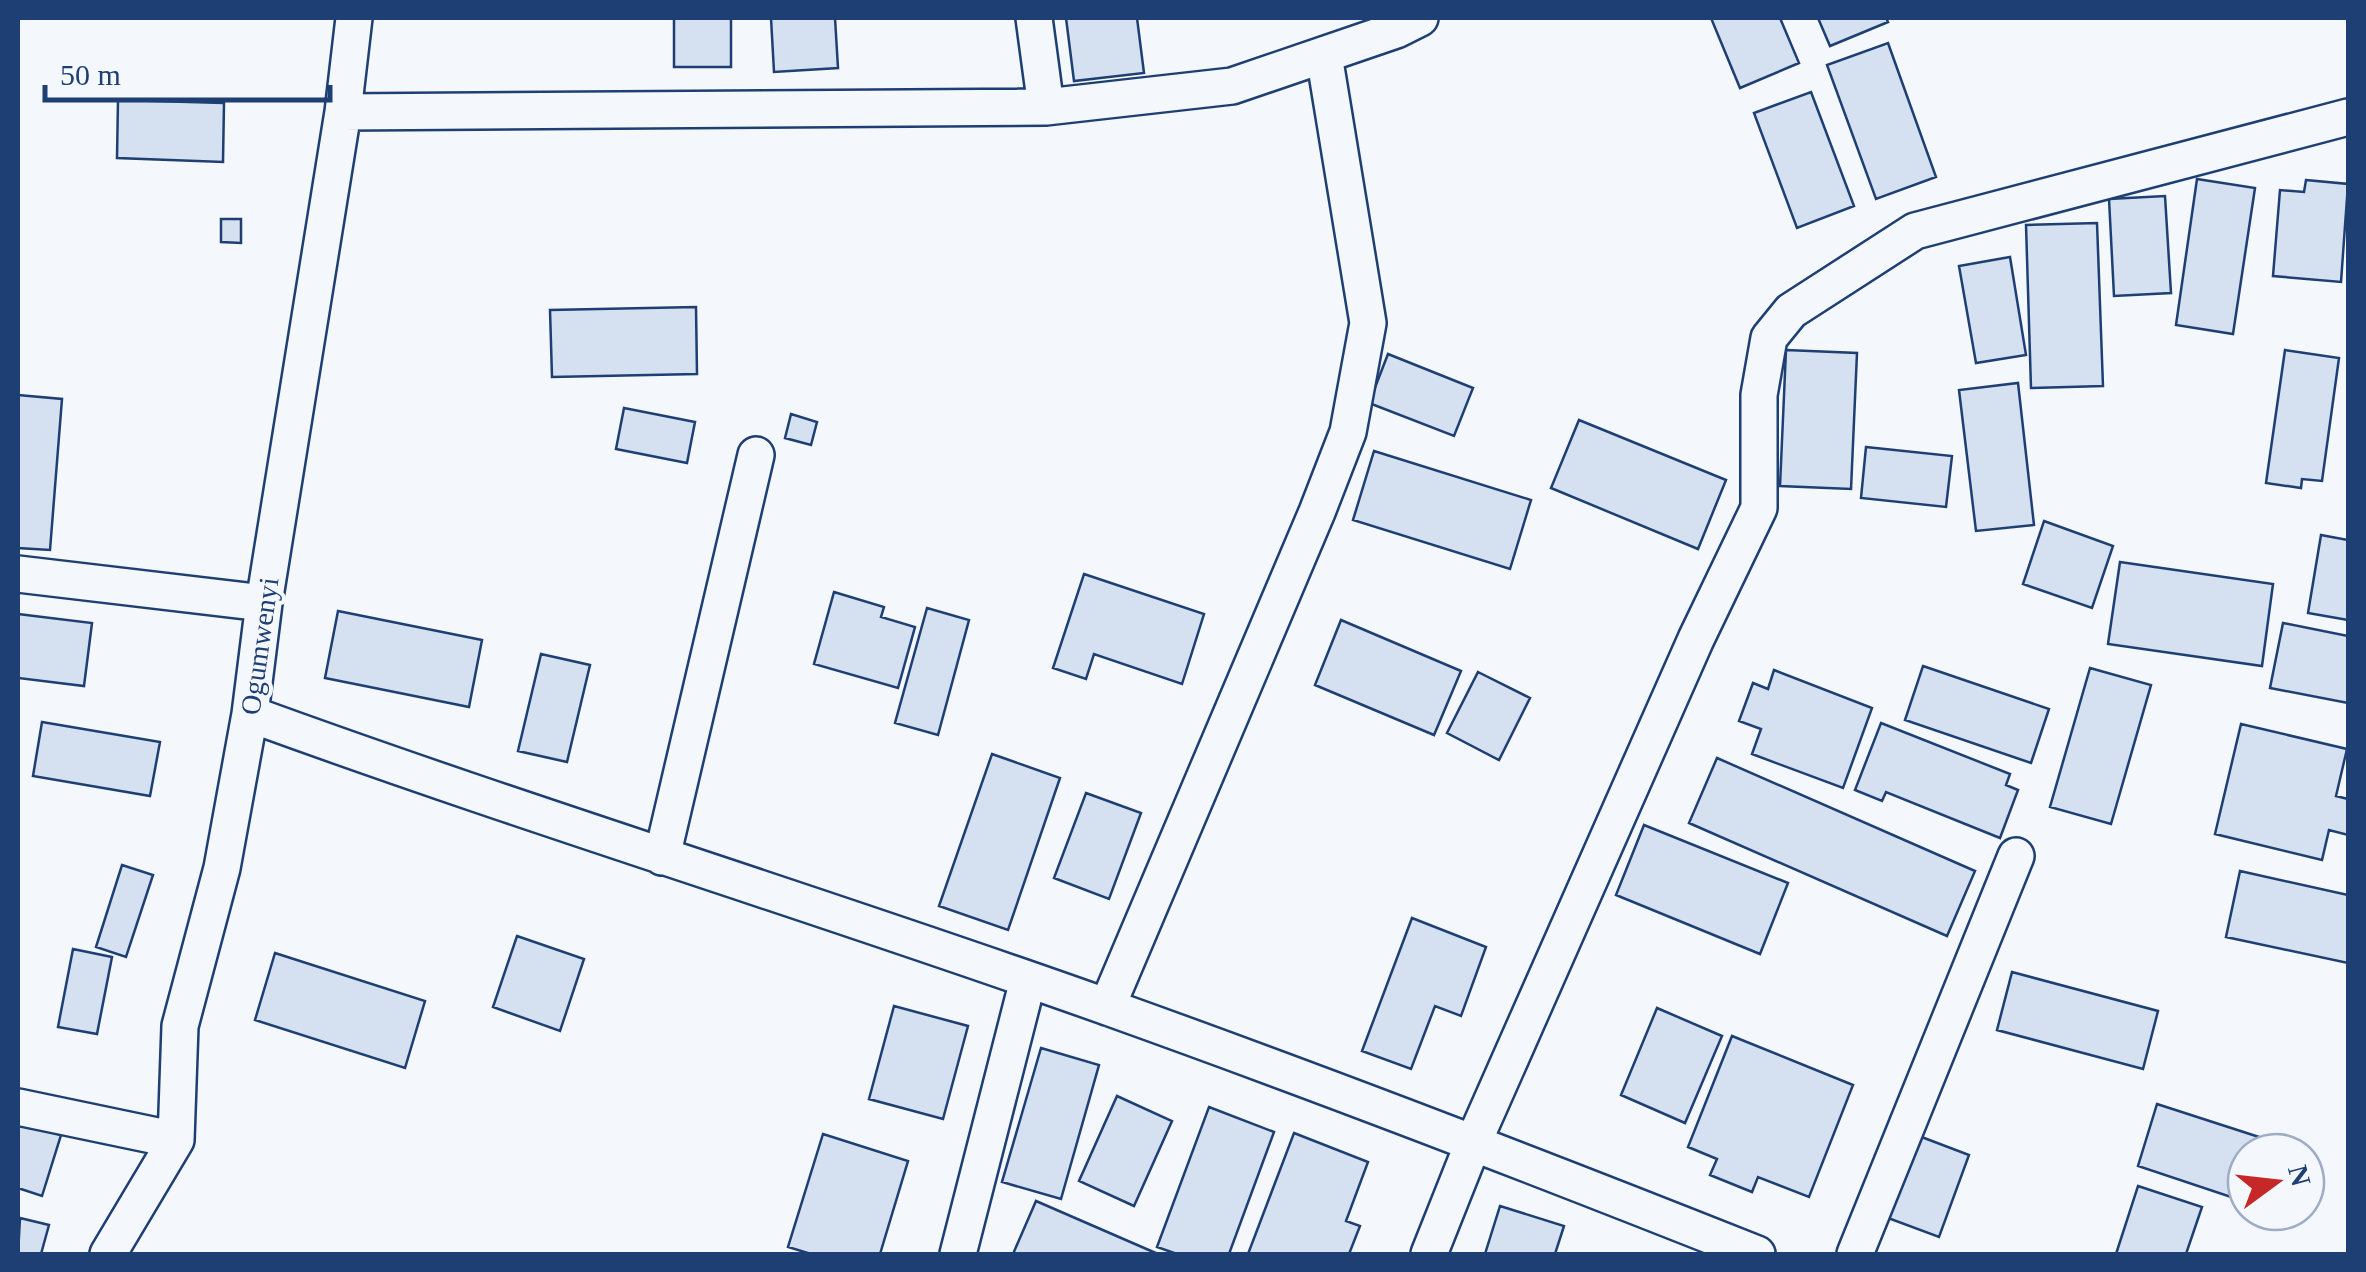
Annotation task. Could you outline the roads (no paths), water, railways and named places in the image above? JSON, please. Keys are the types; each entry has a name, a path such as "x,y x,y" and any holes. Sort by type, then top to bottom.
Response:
{"street":[{"name":"Ogumwenyi","path":"108,1254 176,1140 180,1026 222,868 250,714 264,603 343,112 354,18"},
{"path":"1034,18 1046,106"},
{"path":"343,112 1046,106 1232,86 1396,30 1420,18"},
{"path":"1107,1007 1348,432 1368,323 1324,55"},
{"path":"1429,1254 1474,1141 1696,638 1759,508 1759,395 1769,338 1791,311 1915,231 2348,117"},
{"path":"662,857 756,455"},
{"path":"18,574 264,603"},
{"path":"250,714 1107,1007 1474,1141 1757,1254"},
{"path":"1855,1254 2016,856"},
{"path":"958,1254 1028,980"},
{"path":"18,1107 176,1140"}]}
